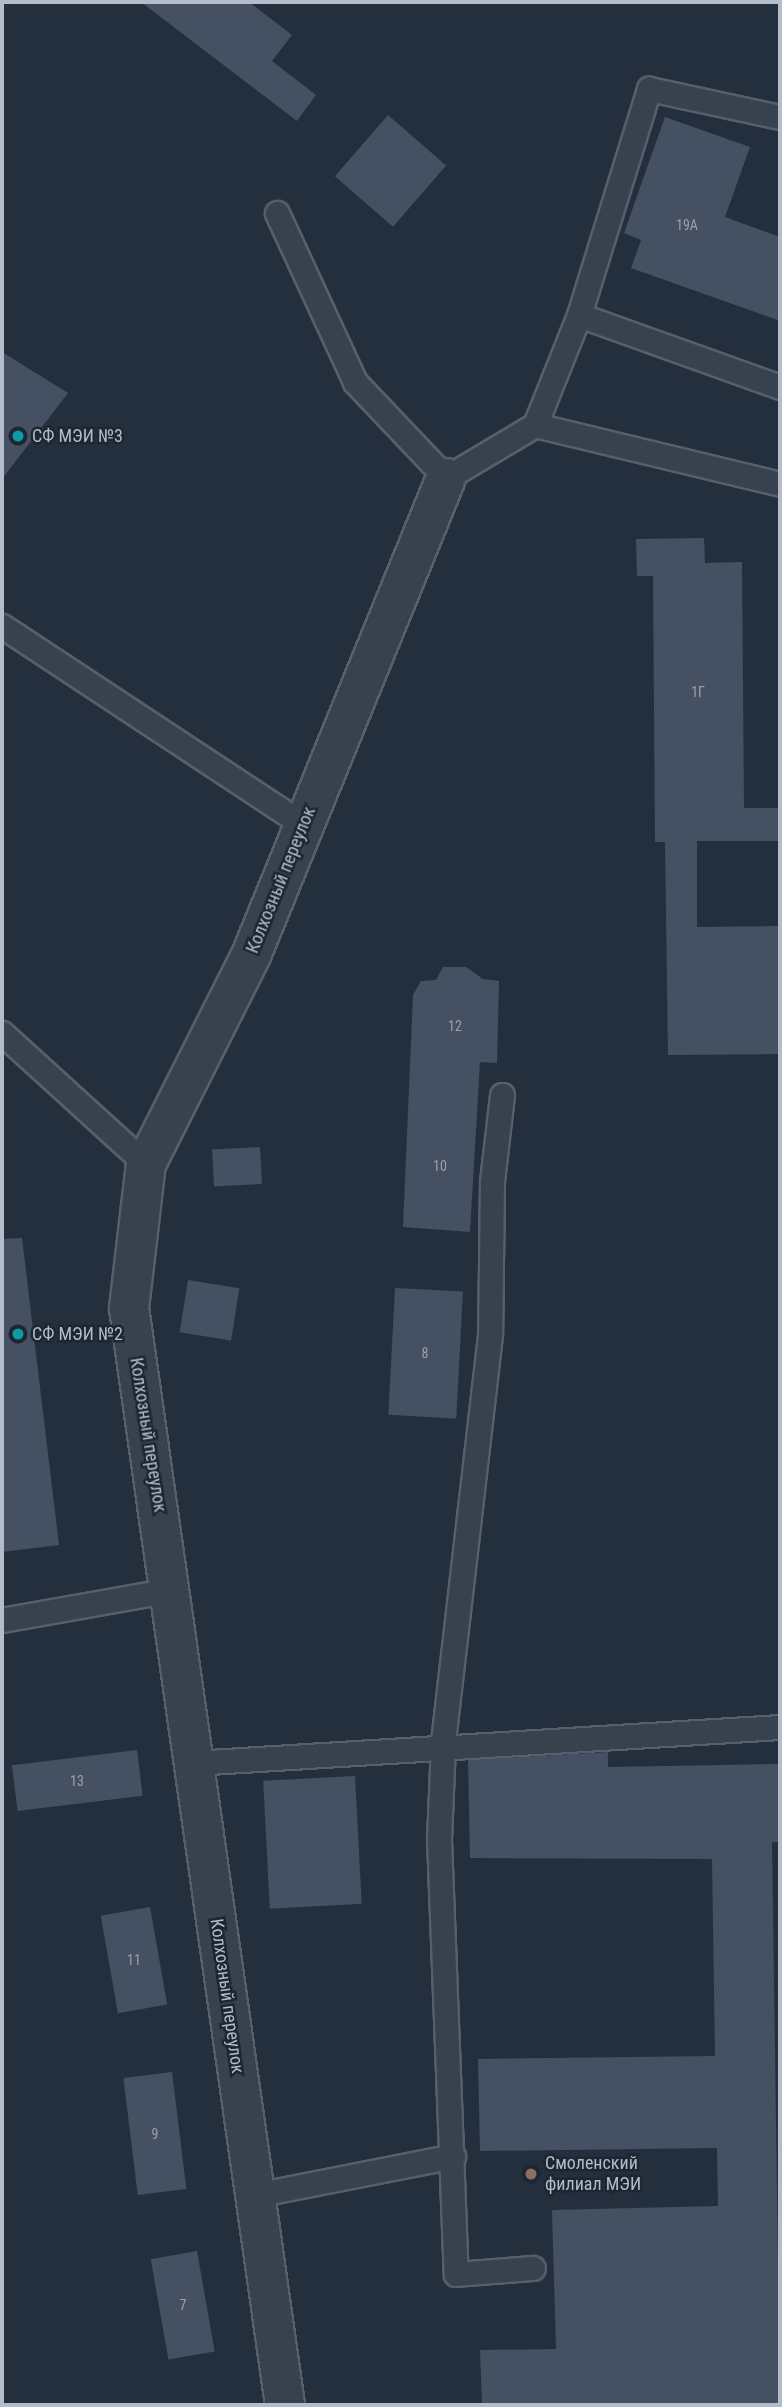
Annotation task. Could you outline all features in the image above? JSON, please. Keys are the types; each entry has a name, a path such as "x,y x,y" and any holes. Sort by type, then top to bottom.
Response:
{"street":[{"name":"Колхозный переулок","path":"285,2405 129,1308 146,1164 251,953 446,478"}],"lane":[{"path":"277,213 355,382 446,478 535,425 579,314 649,89 780,117"},
{"path":"579,314 780,387"},
{"path":"535,425 780,484"},
{"path":"2,626 304,825"},
{"path":"2,1033 146,1164"},
{"path":"502,1096 492,1182 490,1335 482,1424 443,1744 439,1839 456,2273 533,2268"},
{"path":"2,1620 171,1590"},
{"path":"193,1763 443,1744 780,1727"},
{"path":"255,2195 453,2156"}],"building":[{"path":"141,2 249,2 292,35 272,61 316,95 297,121"},
{"path":"388,115 446,166 393,227 335,176"},
{"path":"665,117 750,147 725,217 780,237 780,321 631,268 641,240 624,233"},
{"name":"СФ МЭИ №3","path":"2,352 68,393 2,479"},
{"path":"704,538 705,563 742,562 744,808 780,808 780,841 697,841 697,927 780,926 780,1054 668,1055 665,842 655,842 653,576 637,576 636,539"},
{"path":"443,967 466,967 483,979 499,981 497,1063 480,1062 470,1232 403,1227 413,995 421,981 436,980"},
{"path":"260,1147 262,1184 214,1186 212,1150"},
{"name":"СФ МЭИ №2","path":"22,1238 59,1545 2,1552 2,1239"},
{"path":"188,1280 239,1288 231,1340 180,1332"},
{"path":"395,1288 463,1292 456,1418 388,1415"},
{"path":"137,1750 143,1796 18,1811 12,1765"},
{"path":"608,1752 608,1767 780,1764 780,1842 772,1842 780,2405 482,2405 480,2350 556,2349 552,2210 718,2206 717,2148 480,2151 478,2059 715,2056 712,1859 470,1858 468,1760"},
{"path":"355,1776 362,1904 270,1909 263,1781"},
{"path":"150,1907 167,2004 118,2013 101,1916"},
{"path":"172,2072 186,2189 138,2195 123,2078"},
{"path":"197,2251 215,2351 168,2360 151,2259"}],"place":[{"name":"СФ МЭИ №3","path":"18,436"},
{"name":"СФ МЭИ №2","path":"18,1334"},
{"name":"Смоленский филиал МЭИ","path":"531,2174"}]}
